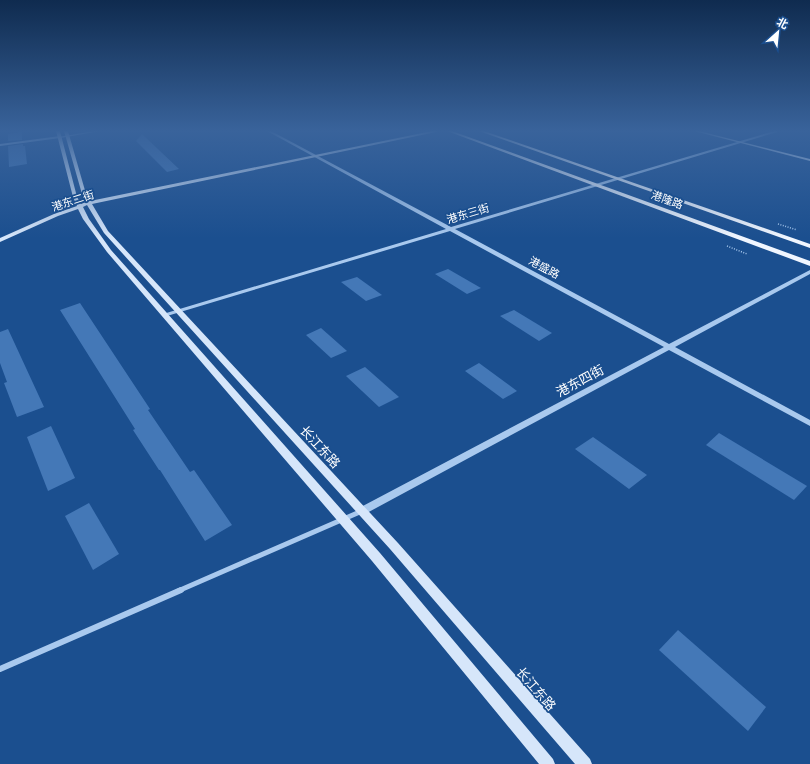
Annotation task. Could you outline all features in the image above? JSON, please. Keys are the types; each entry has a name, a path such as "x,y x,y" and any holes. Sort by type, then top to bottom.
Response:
{"main road":[{"name":"长江东路","path":"69,167 75,197 85,205 106,232 362,511 585,764"},
{"name":"港东二街","path":"0,240 56,215 85,205 264,167"},
{"name":"港隆路","path":"546,167 810,264"},
{"name":"港隆路","path":"585,167 810,246"},
{"name":"长江东路","path":"85,205 90,224 109,251 343,519 548,764"}],"street":[{"name":"港盛路","path":"334,167 810,423"},
{"name":"港东三街","path":"165,315 656,167"},
{"name":"港东四街","path":"362,511 810,272"},
{"path":"0,669 362,511"}],"path":[{"path":"778,224 797,230"},
{"path":"727,246 747,254"}],"building":[{"path":"162,167 177,167 179,169 167,172"},
{"path":"448,269 481,288 467,294 435,274"},
{"path":"357,277 382,295 366,301 341,282"},
{"path":"80,303 150,409 148,410 190,472 194,470 232,525 205,541 133,430 135,429 60,310"},
{"path":"514,310 552,333 539,341 500,316"},
{"path":"321,328 347,351 331,358 306,335"},
{"path":"8,329 44,407 17,417 4,383 7,382 0,363 0,332"},
{"path":"479,363 517,391 503,399 465,371"},
{"path":"365,367 399,397 379,407 346,376"},
{"path":"51,426 75,478 48,491 27,437"},
{"path":"719,433 807,486 794,500 706,445"},
{"path":"593,437 647,475 629,489 575,449"},
{"path":"89,503 119,554 93,570 65,516"},
{"path":"678,630 766,707 748,731 659,650"}]}
